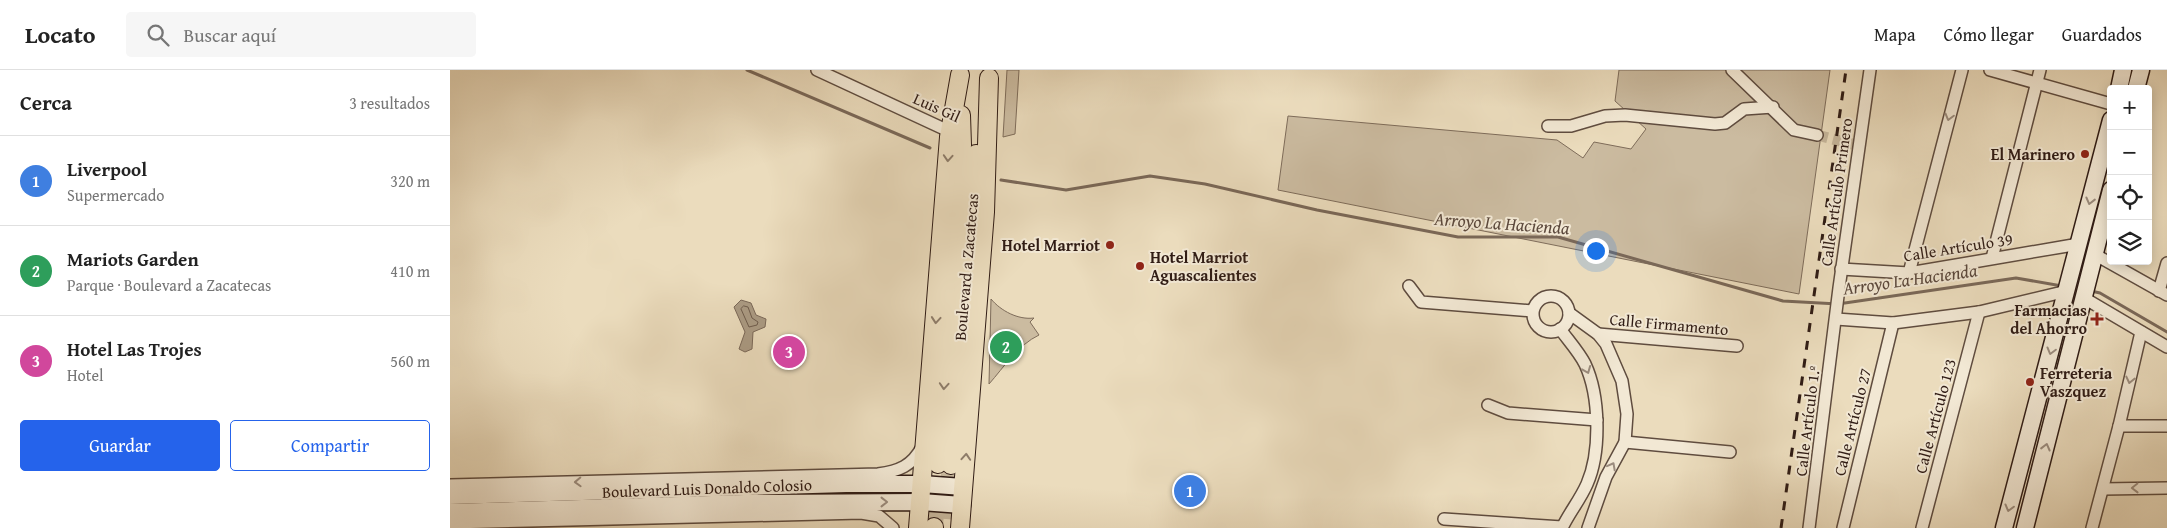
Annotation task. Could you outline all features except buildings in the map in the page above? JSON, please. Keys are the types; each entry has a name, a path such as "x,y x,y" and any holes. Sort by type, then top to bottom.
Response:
{"main road":[{"path":"2120,85 2123,70"},
{"path":"2137,85 2141,70"},
{"name":"Boulevard a Zacatecas","path":"960,72 956,134 945,465 977,146 989,74"},
{"path":"956,134 921,502 939,528 962,505 964,487 984,212 989,74"},
{"path":"2004,528 2108,130"},
{"path":"2025,528 2107,205"},
{"path":"830,475 846,484"},
{"name":"Boulevard Luis Donaldo Colosio","path":"450,496 708,483 922,484 964,487"},
{"path":"450,502 476,504 497,510"},
{"name":"Boulevard Luis Donaldo Colosio","path":"450,512 744,504 921,502 962,505"},
{"path":"744,504 772,514"},
{"path":"584,519 604,507"}],"street":[{"name":"Luis Gil","path":"817,70 956,134"},
{"path":"1732,70 1794,130 1817,135"},
{"name":"Calle Artículo Primero","path":"1837,314 1841,269 1870,70"},
{"path":"1909,273 1962,70"},
{"path":"1990,70 2107,103"},
{"path":"1992,258 2040,70"},
{"path":"1548,126 1571,126 1605,116 1626,115 1715,124 1725,123 1744,109 1772,107"},
{"name":"Calle Artículo 39","path":"1841,269 1909,273 1992,258 2077,252"},
{"path":"2093,258 2163,293 2167,263"},
{"path":"1409,286 1421,302 1532,311"},
{"path":"1837,314 1893,324 1979,312 2067,289"},
{"path":"1549,295 1561,298 1568,307 1569,313 1568,320 1560,330 1549,332 1538,327 1534,322 1532,311 1538,300 1549,295"},
{"path":"2084,295 2167,347"},
{"name":"Calle Artículo 123","path":"1922,528 1979,312"},
{"path":"1569,313 1598,334 1606,344 1622,381 1627,414 1625,442 1602,488 1588,528"},
{"name":"Calle Artículo 1.º","path":"1813,527 1837,314"},
{"name":"Calle Artículo 27","path":"1842,528 1893,324"},
{"path":"1444,520 1562,527 1588,482 1596,440 1597,420 1594,387 1584,362 1560,330"},
{"path":"2092,528 2120,426 2141,332"},
{"name":"Calle Firmamento","path":"1598,334 1737,346"},
{"path":"1488,405 1508,413 1597,420"},
{"path":"2120,426 2167,426"},
{"name":"Boulevard Luis Donaldo Colosio","path":"450,486 708,483 894,472 913,462 926,439"},
{"path":"1625,442 1730,452"},
{"path":"1588,482 1602,488"},
{"path":"2103,489 2167,488"},
{"name":"Boulevard Luis Donaldo Colosio","path":"450,523 861,513 879,516 893,528"}],"shaded area":[{"path":"1007,70 1019,70 1015,134 1003,137"},
{"path":"1619,70 1830,70 1799,294 1278,190 1288,116 1557,140 1583,158 1594,142 1631,149 1646,129 1615,101"},
{"path":"991,299 1010,314 1022,318 1034,318 1030,322 1039,335 1024,344 989,384"}],"water":[{"path":"741,300 751,303 756,315 766,319 765,327 753,332 752,349 745,352 739,349 745,332 734,307"}],"waterway":[{"name":"Arroyo La Hacienda","path":"747,70 930,148"},
{"name":"Arroyo La Hacienda","path":"1001,180 1066,190 1150,176 1205,184 1317,210 1458,237 1558,237 1783,301 1838,304 2016,278 2062,286"},
{"name":"Arroyo La Hacienda","path":"2091,291 2100,293 2167,332"}],"tunnel":[{"path":"1817,135 1856,145"},
{"path":"934,527 938,464"},
{"path":"946,519 951,465"}],"railway":[{"path":"1781,528 1846,70"}],"place":[{"name":"El Marinero","path":"2085,154"},
{"name":"Hotel Marriot","path":"1110,245"},
{"name":"Hotel Marriot Aguascalientes","path":"1140,266"},
{"name":"Farmacias del Ahorro","path":"2097,319"},
{"name":"Mariots Garden","path":"1006,347"},
{"name":"Hotel Las Trojes","path":"789,352"},
{"name":"Ferreteria Vaszquez","path":"2030,382"},
{"name":"Liverpool","path":"1190,491"}]}
